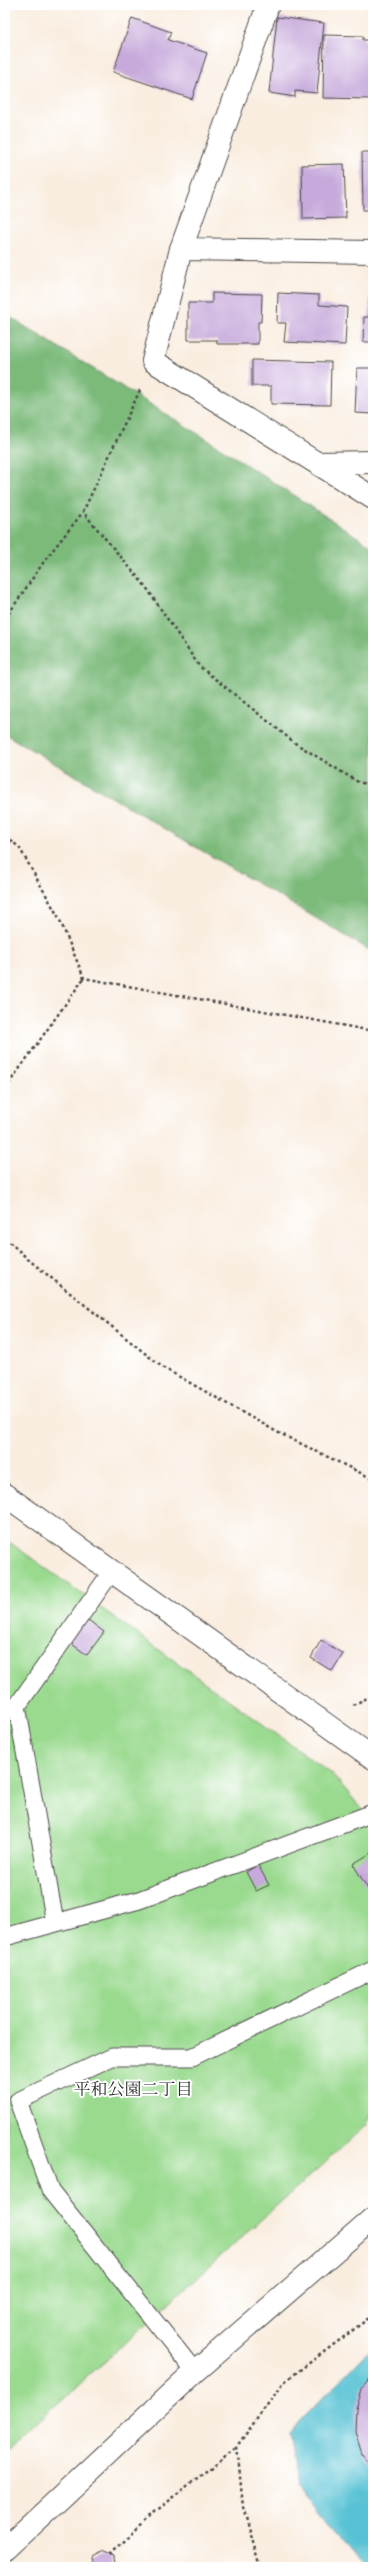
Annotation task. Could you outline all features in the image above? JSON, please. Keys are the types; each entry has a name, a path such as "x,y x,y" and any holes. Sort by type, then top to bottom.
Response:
{"street":[{"path":"268,5 181,249 153,361 373,498"},
{"path":"181,249 373,252"},
{"path":"318,463 373,462"},
{"path":"5,1495 373,1758"},
{"path":"5,2549 195,2372 373,2218"}],"lane":[{"path":"55,1923 17,1706 112,1571"},
{"path":"5,1937 139,1900 373,1813"},
{"path":"195,2372 50,2190 18,2101 112,2057 192,2057 373,1970"}],"path":[{"path":"5,619 45,560 83,512 153,361"},
{"path":"83,512 146,587 199,666 295,743 358,782 373,786"},
{"path":"5,836 19,847 59,918 84,978"},
{"path":"84,978 373,1030"},
{"path":"5,1089 84,978"},
{"path":"5,1238 29,1260 162,1367 277,1432 373,1478"},
{"path":"110,2555 155,2511 237,2446 284,2382 373,2315"},
{"path":"237,2446 243,2508 260,2567"},
{"path":"86,2567 94,2565"}],"green space":[{"path":"5,314 216,445 373,547 373,952 5,734"},
{"path":"5,1539 332,1774 373,1822 373,2111 366,2125 5,2451"}],"water":[{"path":"373,2349 373,2567 365,2567 318,2516 298,2482 289,2433 364,2355"}],"building":[{"path":"277,17 324,23 317,93 295,91 295,97 269,93"},
{"path":"132,18 171,32 168,40 207,53 192,99 113,72"},
{"path":"324,35 363,36 363,40 373,40 373,99 323,98"},
{"path":"362,152 373,152 373,210 363,210"},
{"path":"344,164 346,218 303,219 302,165"},
{"path":"212,293 262,294 261,322 258,322 258,344 217,344 217,340 188,340 188,303 212,303"},
{"path":"278,293 319,295 319,305 347,307 345,345 284,342 286,323 277,323"},
{"path":"370,295 373,295 373,342 363,342 364,317 369,317"},
{"path":"252,360 331,362 330,405 271,404 271,386 252,386"},
{"path":"357,368 373,368 373,414 355,413"},
{"path":"83,1616 104,1632 87,1655 65,1639"},
{"path":"321,1640 343,1654 332,1671 311,1658"},
{"path":"371,1853 373,1856 373,1893 371,1894 353,1864"},
{"path":"258,1865 269,1885 256,1891 246,1872"},
{"path":"373,2375 373,2469 362,2454 355,2432 356,2409 363,2387"},
{"path":"104,2552 114,2556 115,2567 94,2567 93,2558"}],"district":[{"name":"平和公園二丁目","path":"133,2091"}]}
